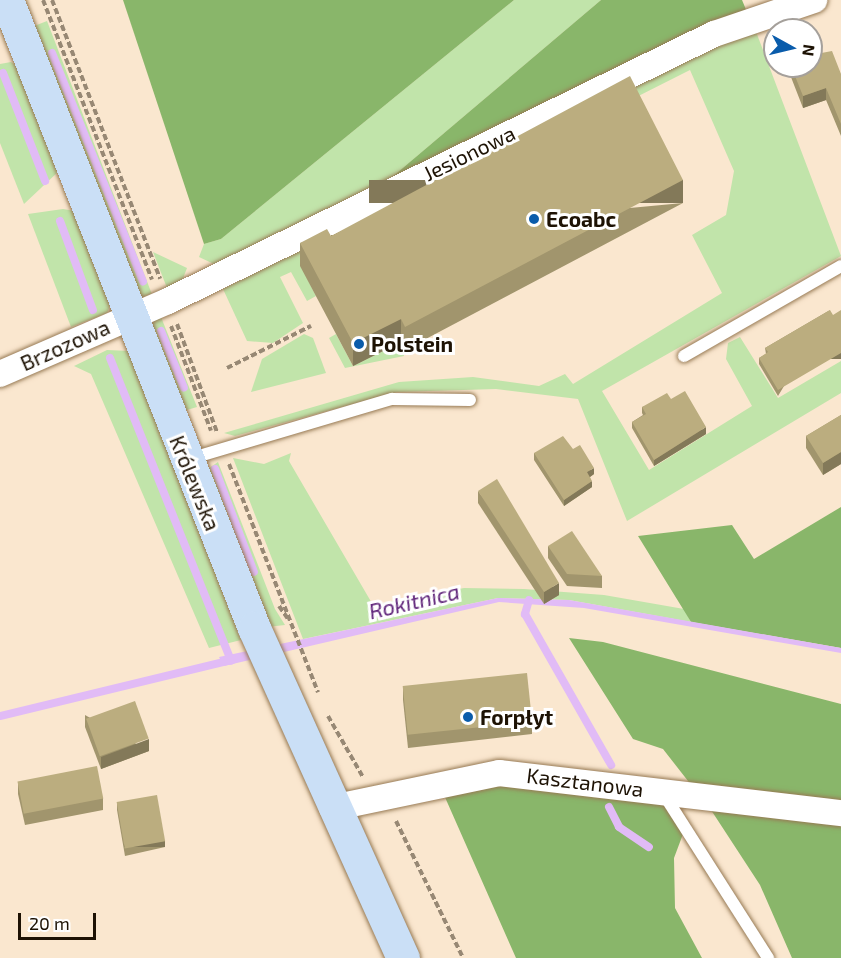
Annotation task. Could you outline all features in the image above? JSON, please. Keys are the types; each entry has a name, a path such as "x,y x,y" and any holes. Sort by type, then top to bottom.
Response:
{"main road":[{"name":"Królewska","path":"8,0 129,317 254,628 332,808 403,958"}],"street":[{"name":"Jesionowa","path":"129,317 714,34 814,0"},
{"name":"Brzozowa","path":"0,374 129,317"},
{"name":"Kasztanowa","path":"332,808 499,773 841,813"}],"lane":[{"path":"684,356 841,266"},
{"path":"186,460 392,399 470,400"},
{"path":"662,792 768,958"}],"path":[{"path":"43,0 157,292"},
{"path":"52,0 164,290"},
{"path":"227,368 311,326"},
{"path":"292,625 306,663"}],"green space":[{"path":"123,0 514,0 221,239 204,244"},
{"path":"514,0 601,0 391,178 216,265 199,257 204,244 221,239"},
{"path":"601,0 742,0 747,12 391,178"},
{"path":"47,21 152,294 140,298 35,26"},
{"path":"755,29 763,50 763,78 774,78 841,256 602,391 649,470 752,406 726,359 728,343 740,337 778,398 841,361 841,393 627,521 578,399 496,389 397,392 235,436 224,433 399,382 473,377 539,386 565,374 573,384 722,293 692,235 726,215 734,171 690,70 301,266 316,296 307,301 291,272 280,277 303,323 273,343 247,341 223,289 716,44"},
{"path":"11,62 20,68 59,171 24,204 0,143 0,64"},
{"path":"63,209 75,211 111,303 107,313 71,327 28,214"},
{"path":"153,252 187,268 182,281 167,288"},
{"path":"159,312 197,407 180,412 149,331"},
{"path":"304,334 313,338 326,373 251,392 262,359"},
{"path":"336,334 353,366 401,342 404,356 345,368 329,338"},
{"path":"107,350 130,351 241,640 209,648 91,374 74,366"},
{"path":"291,453 289,461 373,605 464,588 524,589 604,595 684,609 691,622 569,600 498,598 303,639 233,458 264,464"},
{"path":"218,462 275,609 285,625 267,627 205,471"},
{"path":"841,507 841,648 691,622 638,536 732,525 754,559"},
{"path":"569,638 603,642 841,704 841,958 792,958 760,885 713,813 663,749 633,739"},
{"path":"494,783 674,805 683,834 674,858 675,908 702,958 516,958 444,795"}],"shaded area":[{"path":"498,598 569,600 841,648 841,653 584,608 499,602 224,666 219,657"}],"building":[{"path":"832,51 841,74 841,124 826,88 803,96 796,78 823,78 823,53"},
{"path":"630,76 683,180 405,327 401,319 353,343 300,243 327,229 331,236"},
{"path":"830,310 833,315 841,310 841,353 778,390 759,358 768,352 765,348"},
{"path":"685,391 706,427 654,460 632,422 646,414 642,407 667,393 671,399"},
{"path":"841,415 841,452 823,463 806,436"},
{"path":"563,436 573,449 580,445 594,468 587,472 592,481 564,500 534,453"},
{"path":"497,479 559,583 544,592 478,491"},
{"path":"572,531 602,576 567,574 548,546"},
{"name":"Forpłyt","path":"527,673 532,722 408,735 403,686"},
{"path":"135,701 149,739 100,756 86,719"},
{"path":"97,766 103,798 24,814 17,781"},
{"path":"157,795 165,841 125,848 117,802"}],"waterway":[{"path":"52,53 143,282"},
{"path":"3,73 45,181"},
{"path":"60,221 93,310"},
{"path":"161,331 184,388"},
{"path":"110,358 231,661"},
{"path":"215,469 254,572"},
{"path":"529,600 525,614 611,765"},
{"name":"Rokitnica","path":"0,716 232,660"},
{"path":"609,807 619,827 649,847"}],"place":[{"name":"Ecoabc","path":"534,219"},
{"name":"Polstein","path":"359,344"},
{"name":"Forpłyt","path":"468,717"}]}
